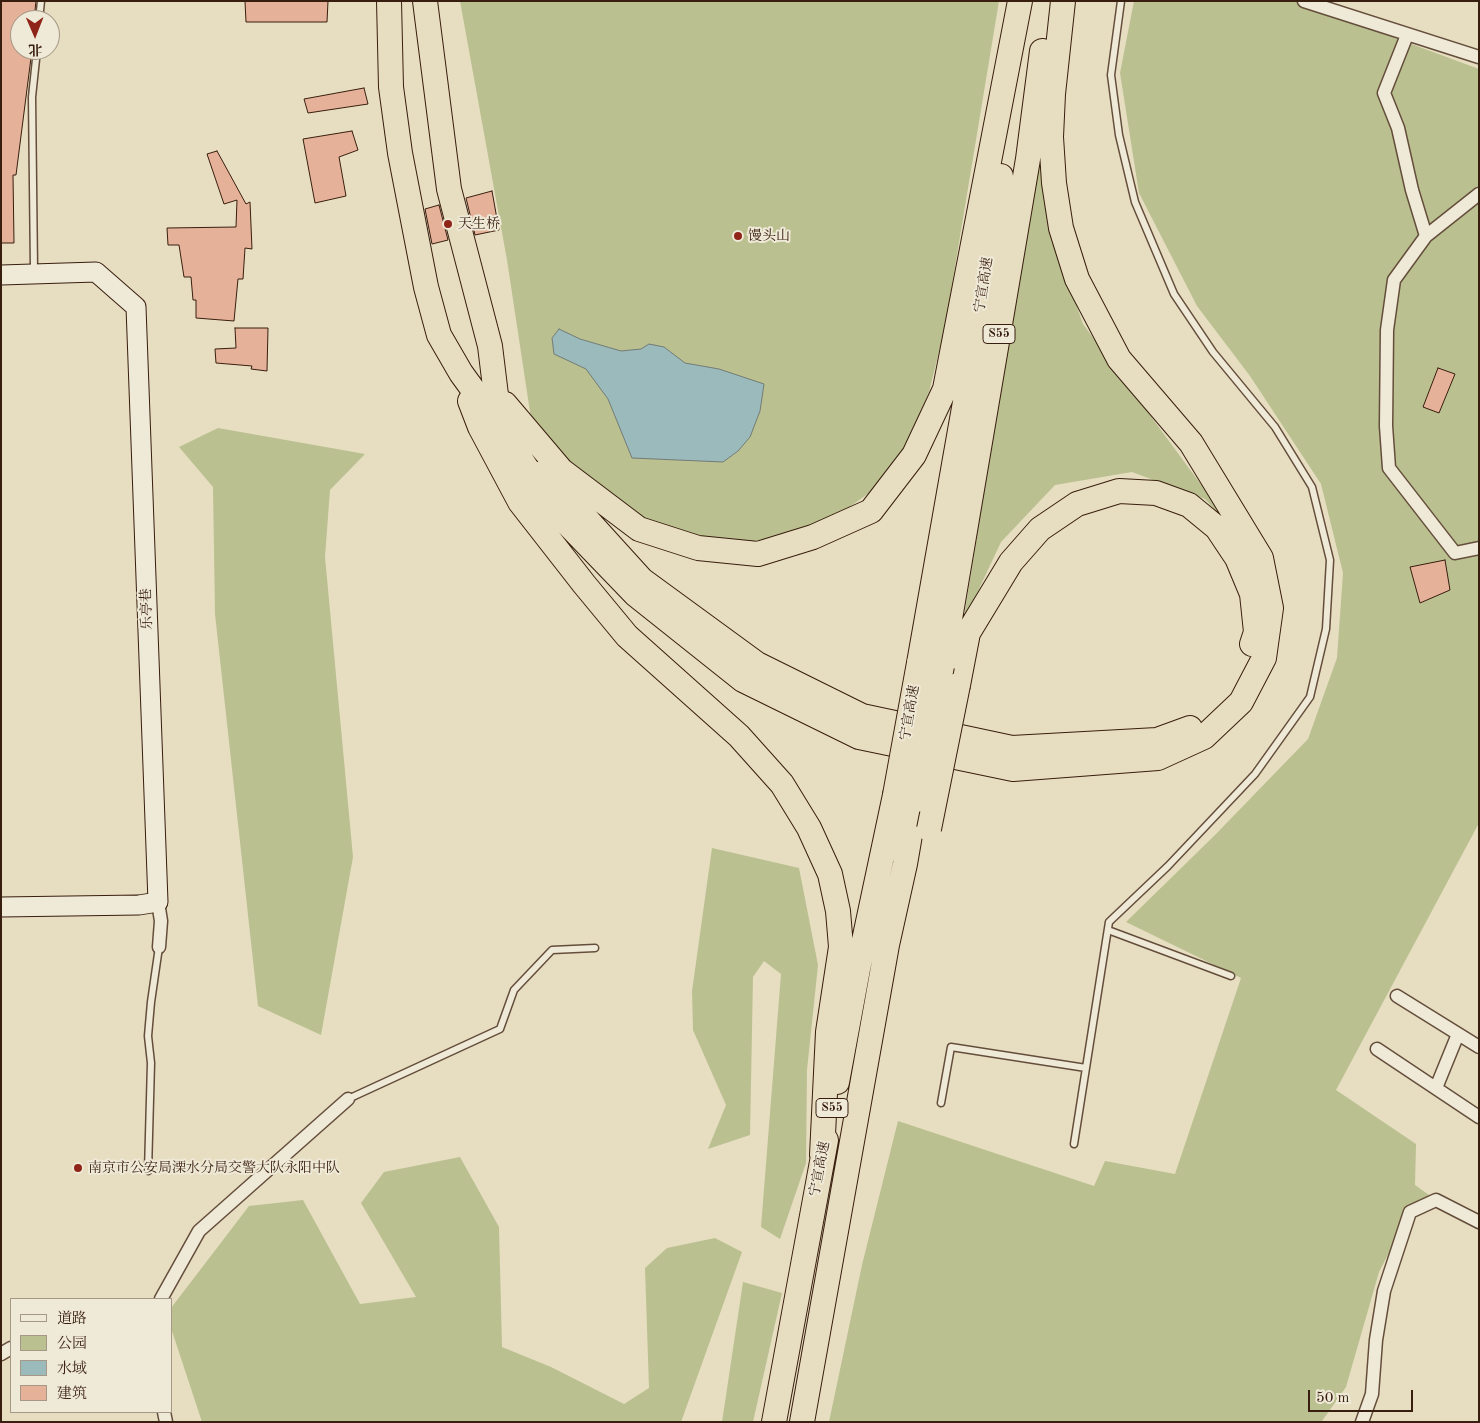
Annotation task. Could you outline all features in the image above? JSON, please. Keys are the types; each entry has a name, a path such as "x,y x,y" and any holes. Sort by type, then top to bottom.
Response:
{"highway":[{"path":"388,1 391,87 408,201 439,335 461,373 490,412 555,511 635,594 742,680 859,737 1013,769 1158,758 1204,737 1241,702 1253,680 1264,658 1271,608 1261,558 1191,443 1119,359 1077,279 1061,228 1054,183 1051,137 1053,94 1063,1"},
{"path":"425,1 449,189 490,346 496,395 524,448 560,491 642,580 757,664 862,716 1012,748 1157,740 1194,727 1202,721 1224,703 1246,670 1256,632 1252,594 1237,558 1217,528 1189,505 1156,492 1119,491 1077,504 1040,528 1010,562 968,633 958,685 929,829 863,1082"},
{"path":"496,395 561,470 639,530 698,548 758,554 813,537 870,510 914,455 945,390 1020,1"},
{"name":"宁宣高速","path":"930,665 1026,1"},
{"name":"宁宣高速","path":"802,1422 863,1082 906,797 1028,159 1049,1"},
{"path":"461,373 480,427 520,502 627,636 739,736 782,784 809,828 830,874 838,911 840,947 828,1032 822,1155"},
{"name":"宁宣高速","path":"774,1422 858,969 906,797"}],"street":[{"path":"1304,1 1479,57"},
{"path":"1408,35 1384,93 1398,128 1412,190 1426,236"},
{"path":"1479,194 1426,236 1394,280 1387,330 1386,426 1389,468 1454,553 1479,548"},
{"name":"乐亭巷","path":"1,275 96,272 136,306 158,902"},
{"path":"1,907 138,905 158,902 161,921 159,947"},
{"path":"1397,996 1479,1047"},
{"path":"1436,1088 1458,1034"},
{"path":"1377,1049 1479,1117"},
{"path":"162,1298 199,1232 348,1099"},
{"path":"1362,1422 1372,1394 1376,1340 1384,1291 1410,1212 1436,1200 1479,1222"}],"lane":[{"path":"1074,1144 1109,922 1168,866 1255,774 1310,697 1326,629 1330,560 1312,487 1275,427 1213,352 1174,294 1135,202 1119,135 1112,75 1121,1"},
{"path":"34,275 32,97 35,60"},
{"path":"1108,930 1231,976"},
{"path":"148,1171 151,1062 148,1036 159,947"},
{"path":"348,1099 500,1030 514,990 552,950 595,948"},
{"path":"941,1103 951,1047 1086,1068"}],"green space":[{"path":"460,1 999,1 945,327 929,392 906,446 886,481 845,510 804,531 749,542 697,538 632,514 580,475 532,425 507,260"},
{"path":"1134,1 1295,1 1479,69 1479,823 1336,1090 1416,1144 1415,1185 1436,1200 1410,1212 1379,1272 1346,1387 1322,1421 829,1422 862,1265 898,1121 1094,1186 1105,1161 1175,1174 1241,978 1126,922 1215,835 1308,739 1337,658 1343,573 1321,484 1250,376 1197,306 1139,193 1120,73"},
{"path":"1038,152 1054,242 1083,324 1238,535 1205,499 1132,472 1055,485 1001,542 963,623"},
{"path":"218,428 365,454 330,490 325,557 353,857 321,1035 258,1006 215,614 213,487 179,447"},
{"path":"712,848 799,868 818,965 807,1070 806,1163 780,1239 761,1227 781,974 764,961 753,977 750,1135 708,1149 726,1105 693,1030 692,991"},
{"path":"460,1157 499,1227 502,1347 551,1367 624,1404 649,1388 645,1268 667,1248 715,1238 742,1252 681,1422 202,1422 172,1331 172,1307 249,1206 303,1200 360,1304 416,1297 361,1203 384,1172"},
{"path":"743,1282 782,1293 753,1422 722,1422"}],"water":[{"path":"559,329 580,339 621,351 641,349 649,344 664,347 685,363 719,369 764,384 760,411 750,437 738,451 723,462 632,458 608,399 586,369 554,354 552,338"}],"building":[{"path":"1,1 36,1 35,10 10,10 10,60 31,60 16,175 13,175 14,243 1,243"},
{"path":"245,1 328,1 327,22 246,22"},
{"path":"364,88 368,104 308,113 304,99"},
{"path":"352,131 358,150 339,157 346,196 315,203 303,139"},
{"path":"217,151 246,204 250,202 252,249 245,248 243,279 238,279 234,321 196,318 196,300 193,300 191,277 184,277 179,245 168,245 167,228 236,227 237,200 224,204 207,154"},
{"path":"492,191 499,230 475,235 466,198"},
{"path":"439,205 448,240 432,244 425,209"},
{"path":"235,328 268,328 267,371 251,369 252,366 216,363 215,349 236,348"},
{"path":"1438,368 1455,374 1439,413 1423,407"},
{"path":"1445,560 1450,590 1420,603 1410,567"}],"place":[{"name":"天生桥","path":"448,224"},
{"name":"馒头山","path":"738,236"},
{"name":"南京市公安局溧水分局交警大队永阳中队","path":"78,1168"}]}
